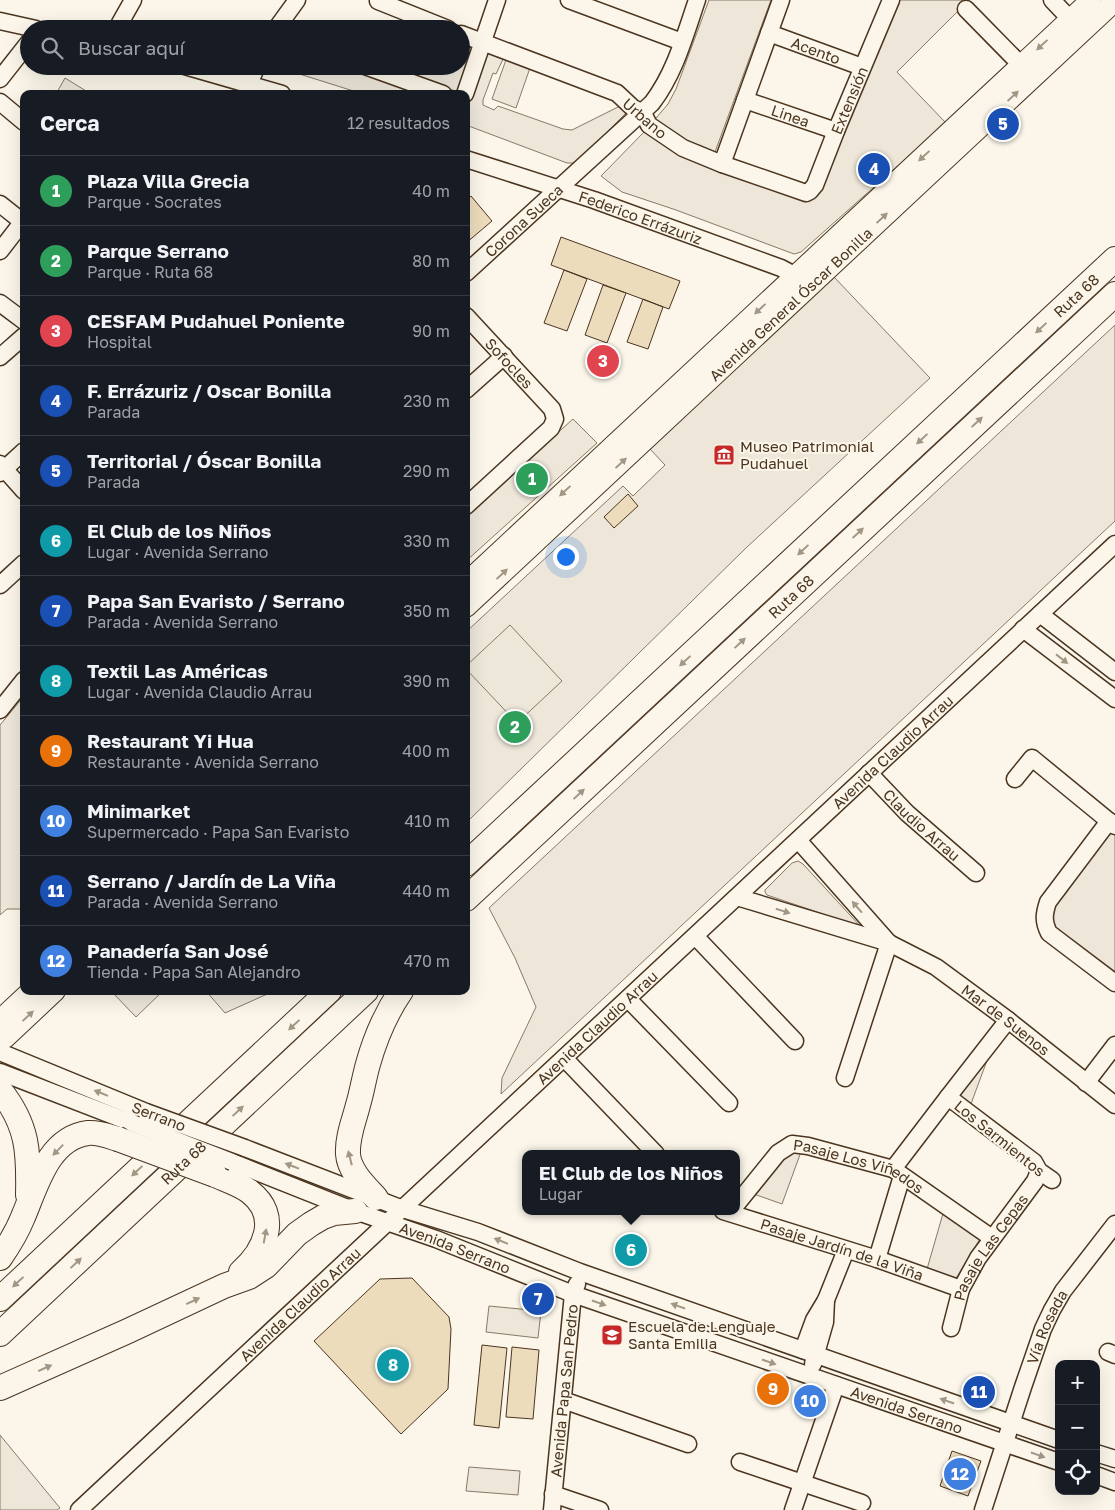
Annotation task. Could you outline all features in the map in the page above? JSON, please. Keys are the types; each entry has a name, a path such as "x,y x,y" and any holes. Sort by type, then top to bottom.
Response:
{"highway":[{"name":"Ruta 68","path":"470,860 1115,259"},
{"name":"Ruta 68","path":"470,895 1115,294"},
{"path":"470,911 486,896 559,813"},
{"name":"Ruta 68","path":"0,1299 326,995"},
{"name":"Ruta 68","path":"0,1334 362,995"},
{"path":"376,1198 363,1184 350,1162 348,1154 349,1140 376,1039 398,995"},
{"path":"0,1090 14,1109 25,1136 29,1167 27,1206"},
{"path":"0,1258 18,1229 50,1159 57,1150 75,1137 88,1133 102,1134 125,1131 223,1168 238,1185 250,1192 259,1201 264,1209 266,1218 264,1243 257,1255 246,1267 224,1286"},
{"path":"0,1388 128,1332 224,1286 249,1277 266,1266 297,1234 311,1224 334,1213 355,1211"}],"main road":[{"name":"Avenida General Óscar Bonilla","path":"470,603 802,282 1021,65 1091,0"},
{"name":"Avenida General Óscar Bonilla","path":"470,579 1115,1"},
{"path":"0,1020 27,995"},
{"path":"0,1039 5,1038 50,995"}],"street":[{"path":"122,20 133,0"},
{"path":"283,20 297,0"},
{"path":"466,90 497,0"},
{"path":"569,0 682,42"},
{"name":"Corona Sueca","path":"470,269 652,103 667,82 697,0"},
{"path":"722,164 781,0"},
{"path":"1052,0 1070,19"},
{"path":"378,1 426,20"},
{"name":"Extensión","path":"800,192 806,193 813,189 862,67 886,1"},
{"path":"966,10 1021,65"},
{"path":"0,21 20,25"},
{"name":"Acento","path":"768,34 862,67"},
{"name":"Urbano","path":"470,38 617,93 633,108 643,113 649,125 683,148 800,192"},
{"path":"0,79 20,53"},
{"path":"217,75 269,90"},
{"path":"249,84 253,75"},
{"path":"390,75 431,90"},
{"name":"Linea","path":"745,100 836,131"},
{"path":"0,102 20,119"},
{"name":"Federico Errázuriz","path":"470,160 558,188 781,268 802,282"},
{"path":"0,204 20,220"},
{"path":"0,251 20,226"},
{"path":"0,303 20,318"},
{"name":"Sofocles","path":"470,320 552,409 555,419 551,428 470,502"},
{"path":"0,357 20,340"},
{"path":"470,386 504,356"},
{"path":"20,454 1,469 20,487"},
{"name":"Avenida Claudio Arrau","path":"78,1510 1115,544"},
{"path":"0,585 20,567"},
{"path":"1040,614 1115,672"},
{"path":"1023,629 1115,699"},
{"path":"0,710 20,685"},
{"path":"1015,779 1032,758 1112,824 1048,902 1044,912 1044,923 1049,932 1115,983"},
{"name":"Claudio Arrau","path":"869,773 907,813 976,873"},
{"name":"Mar de Suenos","path":"798,840 889,943"},
{"name":"Mar de Suenos","path":"737,897 889,943 936,967 1008,1020 1115,1105"},
{"path":"695,936 795,1041"},
{"path":"845,1078 889,943"},
{"path":"628,999 730,1103"},
{"path":"877,1259 898,1172 948,1097 1008,1020"},
{"path":"1086,1083 1115,1045"},
{"name":"Serrano","path":"0,1052 146,1112 402,1209"},
{"path":"564,1058 652,1150"},
{"name":"Serrano","path":"0,1072 125,1131"},
{"name":"Los Sarmientos","path":"948,1097 1034,1162 1045,1175"},
{"name":"Pasaje Los Viñedos","path":"740,1198 778,1153 792,1144 808,1146 898,1172 992,1238"},
{"path":"223,1168 388,1222"},
{"name":"Pasaje Las Cepas","path":"951,1328 961,1289 978,1258 1035,1181 1045,1175"},
{"name":"Avenida Serrano","path":"402,1209 478,1232 580,1272 1055,1439"},
{"name":"Pasaje Jardín de la Viña","path":"740,1213 961,1289"},
{"name":"Avenida Serrano","path":"388,1222 574,1294 1055,1461"},
{"name":"Vía Rosada","path":"983,1510 1043,1328 1063,1291 1115,1224"},
{"path":"809,1376 810,1352 825,1322 826,1300 846,1250"},
{"name":"Avenida Papa San Pedro","path":"552,1502 574,1294 580,1272"},
{"path":"793,1510 836,1386"},
{"path":"563,1400 688,1444"},
{"path":"1100,1454 1115,1459"},
{"path":"740,1462 862,1503"},
{"path":"1100,1477 1115,1482"},
{"path":"552,1502 600,1510"}],"shaded area":[{"path":"709,0 771,0 715,152 699,145 694,159 811,199 899,0 961,0 965,4 897,72 946,123 801,252 794,254 622,192 601,176 645,131 668,104 676,89"},
{"path":"470,41 478,44 470,66"},
{"path":"488,49 505,55 496,74 493,73 483,100 483,105 494,110 498,106 563,129 572,130 624,104 629,110 576,163 567,163 470,127 470,101"},
{"path":"507,57 531,65 516,108 492,99"},
{"path":"303,75 377,75 417,90 350,90"},
{"path":"467,75 461,90 453,90 418,76"},
{"path":"65,78 84,90 58,90"},
{"path":"834,277 930,378 747,547 470,819 470,628 623,486 633,496 665,465 650,449"},
{"path":"1115,325 1115,521 501,1094 502,1078 536,1007 515,958 489,908"},
{"path":"573,419 597,443 470,557 470,511"},
{"path":"510,625 562,681 517,723 470,673 470,662"},
{"path":"20,701 20,909 7,909 0,915 0,725"},
{"path":"1115,826 1115,983 1049,933 1044,912"},
{"path":"798,861 803,864 861,927 767,895 765,890 792,863"},
{"path":"115,995 159,995 136,1017"},
{"path":"209,995 265,995 225,1013"},
{"path":"996,1036 968,1112 948,1097"},
{"path":"806,1138 782,1204 751,1193"},
{"path":"944,1210 980,1239 955,1280 927,1269"},
{"path":"489,1306 541,1311 538,1338 486,1332"},
{"path":"0,1435 60,1508 57,1510 0,1510"},
{"path":"469,1467 520,1471 518,1495 466,1491"}],"building":[{"path":"470,197 492,221 470,240"},
{"path":"561,237 680,281 669,309 551,265"},
{"path":"564,270 587,279 567,331 544,323"},
{"path":"603,285 626,293 607,343 585,335"},
{"path":"643,299 663,307 648,349 627,342"},
{"path":"628,494 638,506 614,528 604,517"},
{"path":"624,1236 644,1243 638,1263 617,1256"},
{"path":"412,1278 449,1317 451,1329 448,1389 401,1434 314,1341 380,1279"},
{"path":"482,1345 507,1348 499,1428 474,1425"},
{"path":"512,1347 539,1350 533,1419 506,1417"},
{"path":"952,1451 981,1461 968,1496 940,1486"}],"place":[{"name":"Territorial / Óscar Bonilla","path":"1003,124"},
{"name":"F. Errázuriz / Oscar Bonilla","path":"874,169"},
{"name":"CESFAM Pudahuel Poniente","path":"603,361"},
{"name":"Museo Patrimonial Pudahuel","path":"724,455"},
{"name":"Plaza Villa Grecia","path":"532,479"},
{"name":"Parque Serrano","path":"515,727"},
{"name":"El Club de los Niños","path":"631,1250"},
{"name":"Papa San Evaristo / Serrano","path":"538,1299"},
{"name":"Escuela de Lenguaje Santa Emilia","path":"612,1335"},
{"name":"Textil Las Américas","path":"393,1365"},
{"name":"Restaurant Yi Hua","path":"773,1389"},
{"name":"Serrano / Jardín de La Viña","path":"979,1392"},
{"name":"Minimarket","path":"810,1401"},
{"name":"Panadería San José","path":"960,1474"}]}
